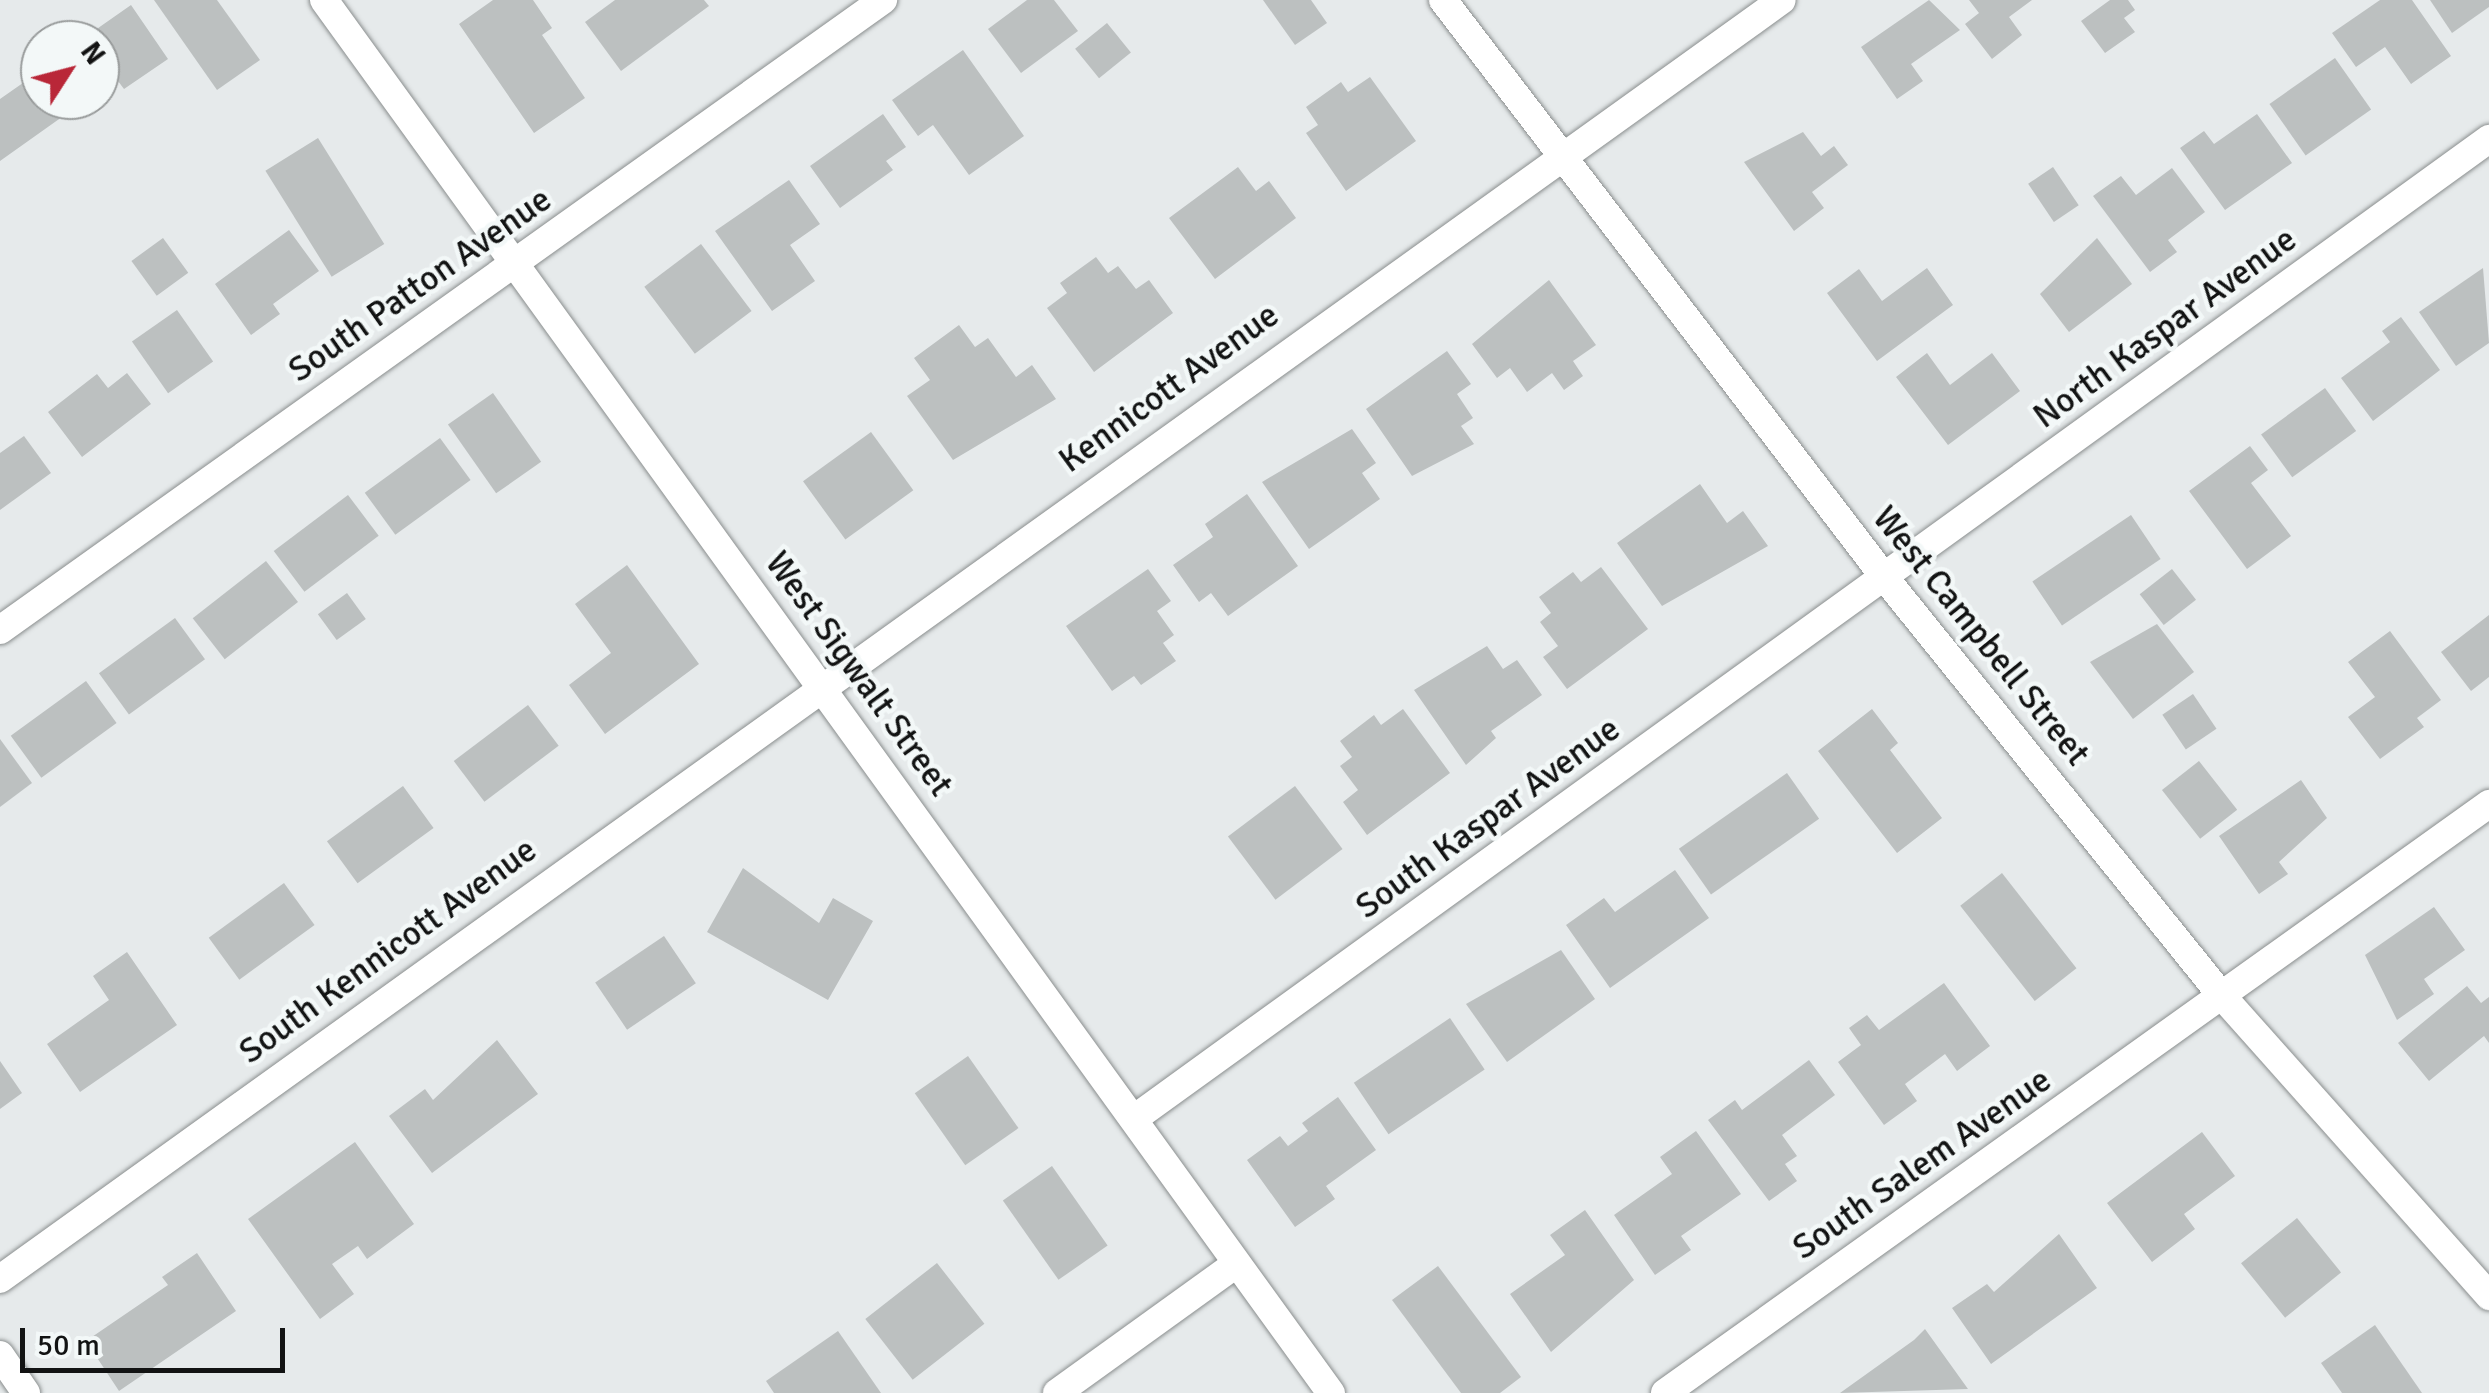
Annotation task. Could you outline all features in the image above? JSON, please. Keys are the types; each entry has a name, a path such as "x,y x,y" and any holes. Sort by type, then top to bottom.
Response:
{"street":[{"name":"West Sigwalt Street","path":"324,0 1331,1393"},
{"name":"South Patton Avenue","path":"0,630 883,0"},
{"name":"West Campbell Street","path":"1443,0 1885,578 2222,996 2489,1296"},
{"name":"Kennicott Avenue","path":"820,685 1782,0"},
{"name":"North Kaspar Avenue","path":"1885,578 2489,139"},
{"name":"South Kaspar Avenue","path":"1135,1118 1885,578"},
{"name":"South Kennicott Avenue","path":"0,1278 820,685"},
{"name":"South Salem Avenue","path":"1665,1393 2489,804"},
{"path":"1058,1393 1236,1264"},
{"path":"0,1356 26,1393"}],"building":[{"path":"154,0 217,0 260,60 217,90"},
{"path":"493,0 533,0 552,28 542,35 585,98 534,133 459,24"},
{"path":"615,0 704,0 709,6 621,71 585,22"},
{"path":"1027,0 1054,0 1078,31 1021,73 988,29"},
{"path":"1263,0 1311,0 1327,23 1295,45"},
{"path":"1929,0 1960,30 1911,64 1923,81 1897,99 1861,47"},
{"path":"1969,0 2032,0 2009,17 2022,35 1992,59 1965,24 1979,13"},
{"path":"2110,0 2128,0 2135,10 2124,18 2135,32 2105,53 2081,21"},
{"path":"2380,0 2412,0 2451,56 2411,84 2385,47 2356,67 2332,33"},
{"path":"2430,0 2489,0 2489,7 2452,33"},
{"path":"131,5 168,59 124,89 120,84 120,20 110,20"},
{"path":"1107,23 1131,53 1099,78 1075,49"},
{"path":"963,50 1024,136 969,175 933,125 918,136 892,100"},
{"path":"2335,58 2371,110 2306,155 2269,104"},
{"path":"1370,77 1416,141 1346,191 1306,133 1318,125 1306,107 1341,82 1348,92"},
{"path":"20,85 20,120 58,120 0,161 0,99"},
{"path":"883,114 906,147 886,161 893,170 840,208 810,166"},
{"path":"2257,114 2292,163 2225,210 2180,148 2204,131 2214,144"},
{"path":"1803,132 1821,156 1834,146 1848,165 1812,192 1824,208 1794,231 1744,162"},
{"path":"318,138 384,244 332,277 265,171"},
{"path":"1238,167 1256,191 1269,181 1296,218 1215,279 1169,218"},
{"path":"2053,167 2079,205 2054,222 2028,184"},
{"path":"2172,168 2205,212 2168,240 2177,252 2150,272 2093,196 2121,176 2136,195"},
{"path":"789,180 820,224 790,245 815,281 772,311 715,231"},
{"path":"289,230 319,271 273,304 280,314 251,335 215,284"},
{"path":"163,238 188,273 157,296 131,261"},
{"path":"2097,238 2132,284 2069,332 2040,294"},
{"path":"701,244 752,311 695,354 644,287"},
{"path":"1096,257 1108,273 1118,266 1136,289 1149,280 1173,313 1094,372 1047,308 1067,293 1060,283"},
{"path":"1927,268 1953,305 1877,361 1827,293 1859,269 1882,301"},
{"path":"2483,268 2489,343 2456,366 2419,312"},
{"path":"1549,280 1596,345 1573,361 1583,376 1564,390 1552,373 1527,392 1510,368 1497,378 1472,344"},
{"path":"177,310 213,362 168,393 132,342"},
{"path":"2401,317 2440,370 2373,421 2341,378 2390,342 2382,331"},
{"path":"959,325 975,347 988,338 1016,377 1032,365 1056,399 953,460 907,396 930,380 914,358"},
{"path":"1447,351 1471,384 1457,394 1473,418 1461,426 1474,444 1412,476 1366,409"},
{"path":"1927,353 1950,385 1992,353 2020,391 1948,445 1896,377"},
{"path":"127,373 151,404 82,457 48,412 97,374 108,388"},
{"path":"2325,388 2356,431 2292,477 2261,434"},
{"path":"493,393 541,462 496,493 448,425"},
{"path":"1352,429 1376,463 1362,473 1380,499 1309,549 1262,482"},
{"path":"871,432 913,490 845,540 803,481"},
{"path":"24,436 51,473 0,510 0,453"},
{"path":"440,438 471,480 395,535 365,493"},
{"path":"2250,446 2268,470 2251,483 2291,536 2247,569 2189,491"},
{"path":"1700,484 1727,523 1743,511 1768,546 1662,606 1617,543"},
{"path":"1247,494 1298,566 1228,616 1211,593 1199,602 1173,565 1213,537 1205,524"},
{"path":"348,495 379,536 304,592 274,551"},
{"path":"2131,515 2161,559 2062,625 2032,582"},
{"path":"266,561 298,602 225,659 193,618"},
{"path":"627,565 699,664 605,734 569,685 611,653 575,604"},
{"path":"1601,567 1648,629 1567,689 1543,657 1558,646 1540,622 1551,613 1539,597 1573,572 1581,582"},
{"path":"1148,569 1171,601 1157,611 1174,635 1163,643 1176,661 1141,685 1134,676 1112,691 1066,626"},
{"path":"2172,569 2196,600 2164,625 2140,594"},
{"path":"347,593 366,619 337,640 318,614"},
{"path":"2489,615 2489,677 2471,691 2441,652"},
{"path":"175,618 205,659 129,715 99,673"},
{"path":"2157,624 2194,672 2133,719 2090,662"},
{"path":"2390,631 2441,700 2417,718 2424,727 2380,759 2348,717 2375,697 2348,662"},
{"path":"1487,646 1503,669 1517,660 1542,695 1491,731 1496,738 1466,765 1414,690"},
{"path":"86,681 117,723 41,778 11,736"},
{"path":"2193,694 2216,729 2186,750 2162,715"},
{"path":"528,705 559,746 484,802 454,761"},
{"path":"1403,709 1450,773 1367,835 1343,802 1358,790 1340,766 1352,757 1340,741 1374,715 1381,725"},
{"path":"1872,709 1898,743 1890,750 1942,818 1897,853 1818,751"},
{"path":"0,739 32,783 0,807"},
{"path":"2199,761 2237,810 2200,839 2162,790"},
{"path":"1787,773 1819,819 1711,895 1679,849"},
{"path":"2301,780 2327,818 2279,862 2288,874 2259,894 2219,836"},
{"path":"403,786 434,828 358,883 327,841"},
{"path":"1295,786 1343,849 1275,900 1228,837"},
{"path":"743,868 819,923 833,898 873,921 828,1000 707,932"},
{"path":"1675,870 1709,918 1610,988 1566,925 1604,898 1615,912"},
{"path":"2002,873 2076,968 2035,1001 1960,906"},
{"path":"284,883 315,925 239,980 209,938"},
{"path":"2434,907 2465,950 2424,979 2434,994 2397,1020 2365,955"},
{"path":"664,936 696,983 627,1030 595,982"},
{"path":"1561,950 1595,999 1507,1062 1466,1004"},
{"path":"127,952 177,1025 80,1092 47,1044 109,1000 93,976"},
{"path":"1944,983 1990,1046 1957,1071 1945,1054 1905,1084 1917,1101 1884,1125 1838,1062 1861,1045 1849,1028 1867,1015 1879,1030"},
{"path":"2467,986 2481,1003 2489,997 2489,1043 2484,1036 2429,1081 2398,1043"},
{"path":"1450,1018 1485,1069 1389,1134 1354,1083"},
{"path":"497,1040 538,1094 432,1173 389,1116 425,1089 433,1100"},
{"path":"968,1056 1018,1128 965,1165 915,1093"},
{"path":"1809,1060 1835,1095 1782,1135 1797,1156 1785,1164 1797,1181 1769,1201 1708,1120 1735,1100 1742,1110"},
{"path":"0,1061 22,1093 0,1109"},
{"path":"1338,1097 1376,1150 1326,1186 1335,1199 1295,1227 1247,1160 1280,1136 1288,1146 1308,1131 1302,1123"},
{"path":"1696,1131 1741,1194 1681,1236 1691,1250 1655,1275 1614,1215 1672,1174 1660,1157"},
{"path":"2202,1132 2235,1176 2184,1214 2195,1229 2152,1262 2107,1203"},
{"path":"355,1142 414,1224 367,1259 358,1246 332,1264 354,1294 320,1319 248,1219"},
{"path":"1052,1166 1108,1245 1058,1280 1003,1200"},
{"path":"1585,1210 1634,1280 1551,1352 1510,1294 1565,1255 1550,1235"},
{"path":"2297,1218 2341,1272 2285,1318 2241,1263"},
{"path":"2059,1234 2097,1288 1991,1364 1952,1308 1987,1284 1994,1292"},
{"path":"197,1253 236,1311 119,1391 86,1341 168,1285 162,1277"},
{"path":"937,1263 984,1324 913,1380 865,1319"},
{"path":"1438,1266 1521,1377 1500,1393 1461,1393 1392,1300"},
{"path":"2375,1325 2422,1393 2342,1393 2321,1363"},
{"path":"1925,1329 1968,1389 1840,1393 1914,1340"},
{"path":"838,1331 881,1393 774,1393 766,1381"}]}
